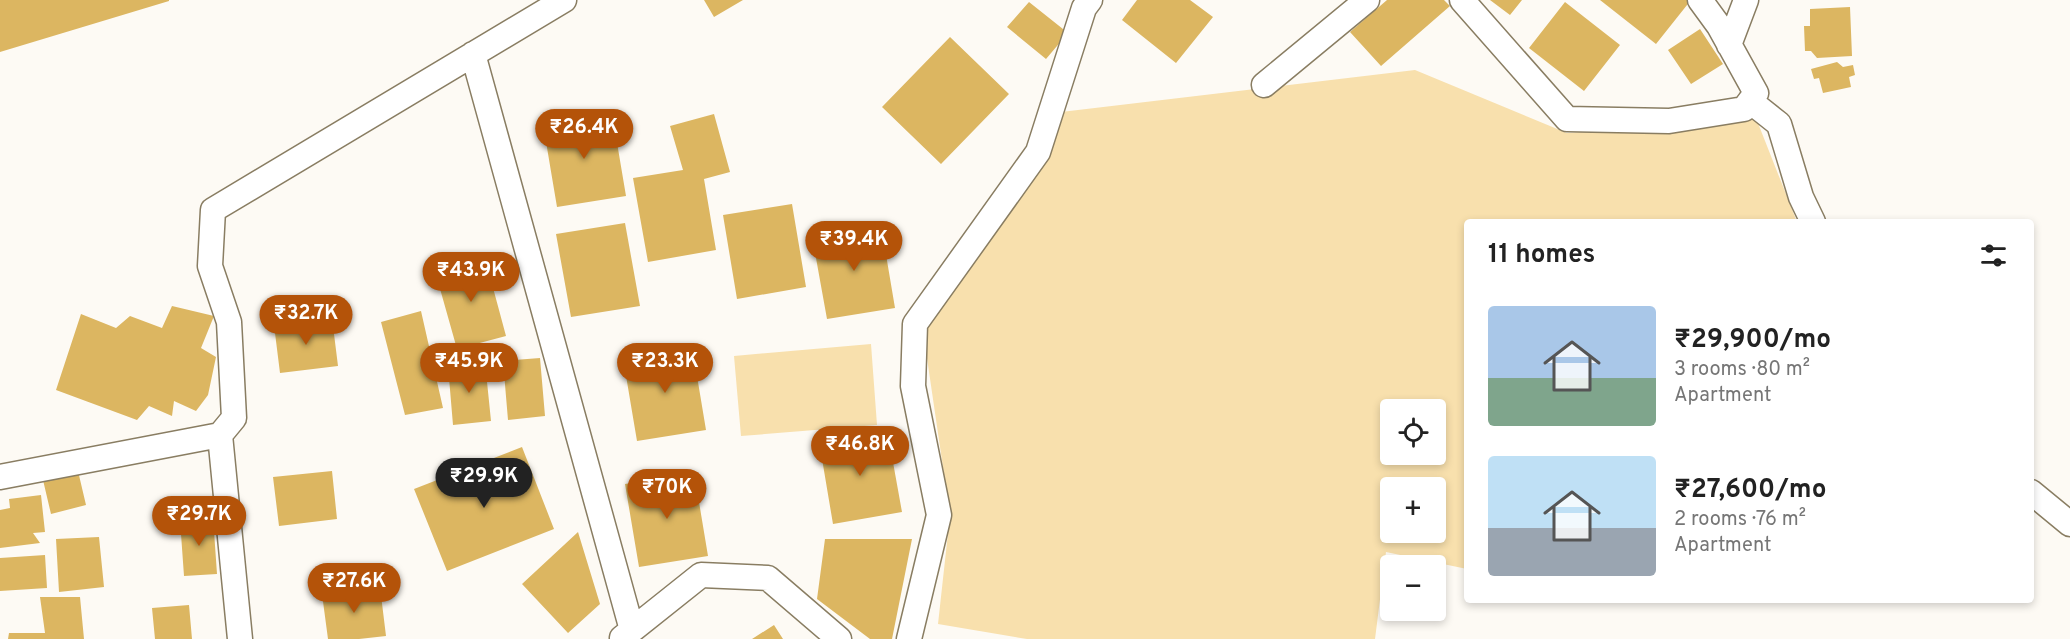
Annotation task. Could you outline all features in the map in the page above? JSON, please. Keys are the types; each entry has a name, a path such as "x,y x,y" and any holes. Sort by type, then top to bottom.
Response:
{"street":[{"path":"240,639 220,435 234,418 229,322 210,266 213,210 564,0"},
{"path":"909,639 939,515 913,386 915,324 1038,152 1084,8 1090,0"},
{"path":"1264,85 1367,0"},
{"path":"1462,0 1567,119 1669,121 1744,109 1756,93 1719,26 1700,0"},
{"path":"1730,45 1746,0"},
{"path":"473,54 627,635 701,575 768,578 839,639"},
{"path":"1750,101 1779,124 1801,197 1812,219"},
{"path":"0,477 199,437 220,435"},
{"path":"2034,494 2070,524"}],"shaded area":[{"path":"1415,70 1567,133 1756,118 1796,219 1464,219 1464,568 1446,565 1446,555 1400,555 1386,552 1386,555 1380,555 1380,599 1375,639 1027,639 938,624 950,515 923,331 1061,112"},
{"path":"871,344 877,425 741,436 734,356"}],"building":[{"path":"0,0 169,0 169,1 0,52"},
{"path":"704,0 743,0 714,17"},
{"path":"1137,0 1190,0 1213,17 1176,63 1122,20"},
{"path":"1387,0 1444,0 1450,6 1381,66 1350,32"},
{"path":"1490,0 1522,0 1510,15"},
{"path":"1600,0 1691,0 1656,44"},
{"path":"1029,2 1068,33 1046,59 1007,27"},
{"path":"1565,2 1620,45 1584,91 1529,48"},
{"path":"1850,7 1852,56 1817,58 1811,51 1805,51 1804,26 1810,26 1810,9"},
{"path":"1700,29 1723,64 1691,84 1668,50"},
{"path":"950,37 1009,94 941,164 882,107"},
{"path":"1837,62 1843,67 1853,65 1855,75 1849,77 1851,87 1823,93 1819,78 1814,79 1811,69"},
{"path":"612,113 626,196 557,207 543,124"},
{"path":"714,114 730,172 704,179 716,250 648,262 633,178 683,170 670,126"},
{"path":"792,204 806,287 737,299 723,215"},
{"path":"625,223 640,306 571,317 556,234"},
{"path":"881,225 895,308 827,319 812,236"},
{"path":"485,258 506,336 457,349 435,271"},
{"path":"172,306 214,316 201,348 216,357 208,395 196,411 174,401 172,416 149,406 137,420 56,390 81,314 116,328 130,316 162,328"},
{"path":"421,311 443,408 405,415 381,322"},
{"path":"332,318 338,366 280,373 274,325"},
{"path":"692,346 706,430 637,441 623,358"},
{"path":"540,358 545,416 508,420 503,361"},
{"path":"485,362 491,421 453,425 448,366"},
{"path":"887,429 902,512 833,524 819,441"},
{"path":"522,447 554,529 447,571 414,489"},
{"path":"78,471 86,505 51,514 43,480"},
{"path":"332,471 337,519 279,526 273,477"},
{"path":"694,472 708,556 639,567 625,484"},
{"path":"41,495 45,532 33,533 40,543 0,548 0,510 10,508 9,499"},
{"path":"213,517 217,574 184,576 180,520"},
{"path":"578,532 600,604 568,633 522,584"},
{"path":"99,537 104,587 59,592 56,539"},
{"path":"825,539 912,539 892,639 870,639 817,599"},
{"path":"45,555 47,588 0,591 0,558"},
{"path":"380,587 386,636 328,639 322,594"},
{"path":"40,597 80,597 84,639 8,639 9,633 45,633"},
{"path":"189,605 192,639 155,639 152,608"},
{"path":"774,625 783,639 752,639"}]}
